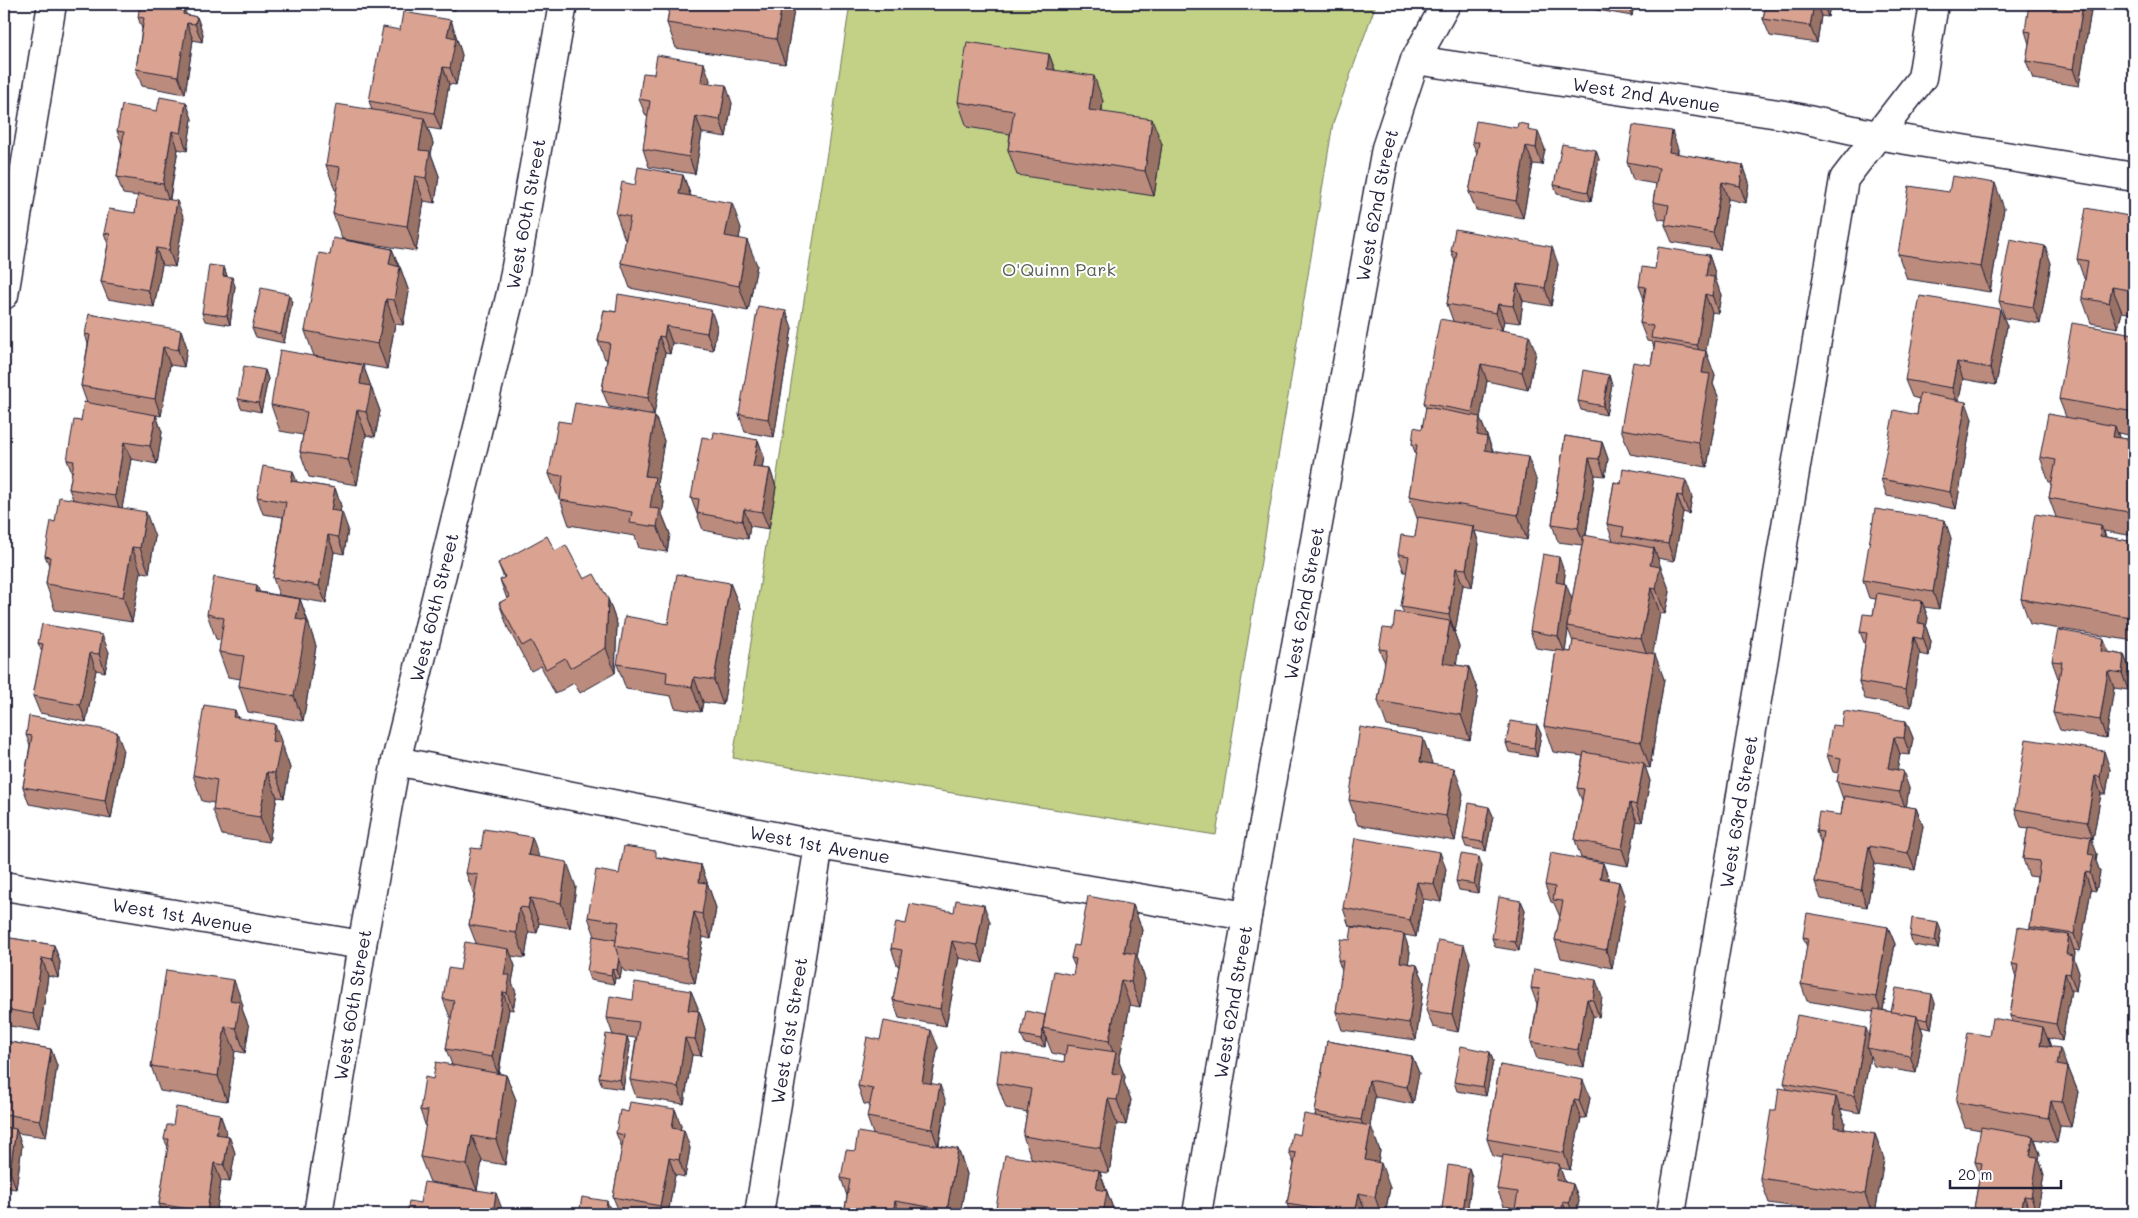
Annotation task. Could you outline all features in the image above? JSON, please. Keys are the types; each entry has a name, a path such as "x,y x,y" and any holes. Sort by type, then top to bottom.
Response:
{"street":[{"path":"4,295 52,4"},
{"name":"West 60th Street","path":"318,1214 362,944 396,761 512,290 563,4"},
{"name":"West 62nd Street","path":"1197,1214 1247,916 1386,148 1415,60 1446,4"},
{"path":"1876,135 1922,78 1934,4"},
{"name":"West 2nd Avenue","path":"1415,60 1785,115 1876,135 2134,178"},
{"name":"West 63rd Street","path":"1671,1214 1844,178 1876,135"},
{"name":"West 1st Avenue","path":"396,761 819,845 1247,916"},
{"name":"West 61st Street","path":"759,1214 819,845"},
{"name":"West 1st Avenue","path":"4,886 362,944"}],"green space":[{"name":"O'Quinn Park","path":"850,4 1376,4 1333,123 1216,835 733,758"}],"building":[{"path":"140,4 175,4 174,6 184,7 183,14 197,17 195,24 187,23 178,76 136,69 144,18 138,17"},
{"path":"670,4 782,4 776,39 667,23"},
{"path":"1766,4 1814,4 1810,26 1763,19"},
{"path":"2029,4 2083,4 2073,69 2026,61 2031,32 2025,31"},
{"path":"403,12 451,20 447,36 456,38 450,68 443,67 434,113 369,101 383,27 400,30"},
{"path":"967,42 1049,54 1047,69 1094,76 1089,110 1152,119 1145,171 1008,150 1014,111 958,102"},
{"path":"657,55 704,63 701,82 726,85 720,120 696,116 689,157 643,149 650,101 639,99 643,73 654,74"},
{"path":"160,97 186,102 181,133 172,131 163,184 117,177 124,132 117,131 122,105 157,111"},
{"path":"336,104 424,118 419,150 430,151 426,178 415,176 407,226 333,214 340,167 326,165"},
{"path":"1476,121 1517,128 1518,123 1529,125 1528,130 1538,132 1536,148 1526,146 1516,201 1469,192 1479,142 1472,142"},
{"path":"1633,125 1672,131 1669,152 1743,165 1740,186 1722,182 1713,233 1665,225 1669,205 1653,202 1659,168 1627,162"},
{"path":"1562,144 1596,150 1588,192 1554,185"},
{"path":"638,167 683,175 679,194 732,203 725,236 747,240 739,286 621,263 630,217 616,214 622,182 635,185"},
{"path":"1952,176 1995,183 1981,267 1898,254 1909,186 1949,192"},
{"path":"138,194 177,201 169,250 156,248 148,290 101,282 110,234 104,233 109,209 135,213"},
{"path":"2086,208 2134,217 2134,291 2112,287 2109,303 2082,298 2088,261 2077,259"},
{"path":"1455,229 1552,247 1545,288 1517,284 1513,306 1498,304 1496,313 1447,304 1457,252 1451,251"},
{"path":"333,238 392,249 389,264 400,267 394,300 386,299 378,344 305,331 319,253 330,255"},
{"path":"2010,239 2045,246 2033,307 1999,301"},
{"path":"1658,247 1709,255 1706,276 1714,277 1712,296 1705,294 1697,345 1651,338 1653,326 1640,323 1646,287 1639,286 1642,267 1655,269"},
{"path":"209,265 224,267 223,276 232,277 227,316 202,313"},
{"path":"261,288 289,294 281,334 252,328"},
{"path":"618,294 711,310 707,333 666,326 664,337 659,336 648,398 602,390 610,343 598,341 604,310 616,312"},
{"path":"1920,296 2000,309 1990,368 1957,362 1952,388 1905,380"},
{"path":"758,306 786,311 768,419 739,414"},
{"path":"89,314 181,330 178,350 163,347 155,399 81,386 90,335 85,334"},
{"path":"1440,319 1529,335 1522,372 1481,364 1472,412 1424,403"},
{"path":"2072,323 2134,334 2134,412 2059,399"},
{"path":"1655,342 1706,351 1702,373 1710,374 1698,442 1621,429 1633,362 1651,365"},
{"path":"280,350 363,365 360,384 371,386 369,399 366,412 357,410 348,460 300,452 307,412 271,405"},
{"path":"244,366 265,370 258,403 238,399"},
{"path":"1583,370 1609,375 1603,406 1578,401"},
{"path":"1920,393 1966,402 1950,492 1881,479 1894,410 1917,415"},
{"path":"84,402 156,415 150,446 124,442 115,496 69,489 74,461 67,460 74,420 81,421"},
{"path":"575,403 655,416 645,476 655,477 650,508 660,509 657,527 630,523 632,512 560,500 563,476 549,474 558,421 571,423"},
{"path":"1426,407 1480,417 1477,435 1487,437 1485,450 1528,457 1518,515 1409,496 1417,445 1412,444 1414,427 1422,429"},
{"path":"2048,414 2115,426 2113,437 2134,440 2134,513 2049,498 2056,460 2040,457"},
{"path":"714,432 758,440 753,467 770,469 762,512 744,509 742,521 697,513 699,499 691,498 702,437 713,439"},
{"path":"1565,436 1602,442 1599,459 1589,458 1578,528 1552,524"},
{"path":"263,466 293,471 291,481 335,488 331,510 342,512 338,537 328,535 319,586 273,578 286,502 257,497"},
{"path":"1623,468 1686,480 1682,496 1677,495 1668,544 1622,536 1624,527 1607,524 1614,482 1621,484"},
{"path":"59,497 146,512 140,548 132,547 123,597 46,584 50,557 45,556 51,521 55,522"},
{"path":"1875,509 1945,520 1933,592 1863,580"},
{"path":"2035,514 2101,525 2100,536 2134,542 2134,600 2131,617 2021,599"},
{"path":"1418,517 1473,526 1466,569 1456,568 1449,615 1401,607 1409,556 1398,554 1401,535 1415,537"},
{"path":"1584,535 1654,548 1650,565 1660,567 1656,589 1651,588 1641,639 1567,626"},
{"path":"547,536 555,551 566,545 584,579 594,574 608,599 606,648 570,668 565,658 546,669 531,641 522,646 499,603 510,597 500,580 505,577 498,563"},
{"path":"1543,554 1559,557 1556,582 1566,584 1558,636 1530,631"},
{"path":"677,574 730,583 714,680 694,677 692,687 666,683 667,672 617,664 625,616 668,624"},
{"path":"214,577 257,585 256,592 300,599 296,619 307,621 294,696 239,686 244,656 219,652 224,618 207,614"},
{"path":"1877,593 1922,601 1918,623 1925,624 1922,639 1914,637 1905,690 1859,682 1867,633 1860,632 1863,614 1873,615"},
{"path":"1395,612 1450,621 1443,663 1469,667 1461,715 1378,701 1387,650 1379,649 1383,628 1393,629"},
{"path":"42,624 102,635 99,654 90,653 80,705 33,696 43,644 38,643"},
{"path":"2058,630 2103,638 2101,651 2124,655 2122,673 2108,671 2100,720 2053,713 2062,662 2052,661"},
{"path":"1573,640 1655,654 1641,742 1544,726 1556,650 1571,652"},
{"path":"204,705 235,710 233,717 275,724 272,741 281,743 275,773 267,772 260,817 213,810 217,780 193,775"},
{"path":"1844,711 1906,721 1904,738 1894,737 1888,768 1903,771 1899,792 1837,782 1841,758 1827,755 1832,725 1842,726"},
{"path":"29,716 117,732 105,801 23,787 32,736 26,735"},
{"path":"1510,721 1537,725 1534,748 1506,743"},
{"path":"1360,727 1423,738 1420,762 1454,768 1446,816 1349,800"},
{"path":"2026,739 2104,751 2100,777 2095,776 2087,822 2015,809"},
{"path":"1584,752 1644,763 1636,805 1630,803 1622,849 1575,840 1584,789 1577,788"},
{"path":"1844,796 1916,808 1908,853 1869,846 1861,890 1815,882 1823,832 1816,831 1819,812 1841,815"},
{"path":"1469,803 1489,807 1483,842 1463,839"},
{"path":"2028,827 2091,837 2088,854 2094,855 2090,873 2085,872 2074,934 2030,927 2040,861 2023,859"},
{"path":"484,829 532,837 528,855 567,862 561,903 530,898 528,908 519,907 516,933 469,925 478,875 466,873 471,848 481,849"},
{"path":"1355,838 1440,852 1434,884 1417,882 1410,920 1343,908"},
{"path":"624,846 656,851 656,857 701,865 699,882 707,883 702,914 694,912 686,958 615,946 619,922 588,917 596,870 619,874"},
{"path":"1551,853 1603,863 1600,878 1619,882 1606,950 1555,940 1563,901 1553,900 1555,887 1545,885"},
{"path":"1461,854 1479,857 1474,884 1456,881"},
{"path":"1088,896 1133,905 1124,952 1136,954 1131,982 1121,980 1109,1041 1043,1028 1054,971 1073,975 1076,959 1071,958 1074,945 1079,946"},
{"path":"1499,897 1521,901 1515,942 1492,938"},
{"path":"956,900 984,905 977,945 952,941 940,1009 893,1000 902,950 891,948 896,922 906,924 910,904 954,912"},
{"path":"1807,913 1888,927 1876,997 1801,984 1808,938 1803,937"},
{"path":"1912,918 1938,922 1935,941 1910,936"},
{"path":"1352,927 1404,934 1400,962 1417,965 1409,1023 1336,1012 1343,961 1338,960 1341,939 1350,940"},
{"path":"2018,927 2069,935 2066,954 2073,956 2070,974 2065,973 2056,1024 2010,1016 2018,965 2012,964"},
{"path":"593,936 616,940 615,946 619,958 617,970 612,969 611,975 587,971"},
{"path":"4,937 54,945 52,960 42,958 33,1014 4,1009"},
{"path":"1438,940 1464,945 1452,1014 1426,1010"},
{"path":"465,942 509,949 504,975 510,975 507,993 503,992 492,1057 446,1049 454,1001 443,999 448,968 460,970"},
{"path":"1534,969 1596,980 1593,1000 1587,999 1578,1050 1531,1042 1540,989 1531,988"},
{"path":"166,970 234,980 230,1000 240,1002 236,1028 225,1026 218,1076 151,1066"},
{"path":"635,982 691,991 688,1010 699,1011 695,1039 685,1038 678,1087 630,1080 639,1022 607,1018 610,996 633,1000"},
{"path":"1896,988 1932,994 1928,1020 1918,1018 1917,1016 1891,1012"},
{"path":"1874,1009 1917,1016 1910,1056 1867,1048"},
{"path":"1026,1011 1045,1015 1041,1039 1021,1035"},
{"path":"1797,1015 1866,1028 1854,1096 1784,1083"},
{"path":"1992,1018 2043,1027 2040,1045 2060,1048 2057,1065 2068,1067 2062,1102 2051,1101 2048,1118 1956,1102 1968,1032 1989,1036"},
{"path":"884,1021 931,1030 922,1082 940,1085 932,1129 867,1117 873,1089 858,1086 867,1037 880,1040"},
{"path":"606,1034 627,1037 620,1080 599,1077"},
{"path":"4,1041 51,1049 40,1120 4,1114"},
{"path":"1327,1041 1412,1056 1407,1087 1369,1080 1361,1120 1315,1112"},
{"path":"1067,1045 1116,1052 1112,1073 1122,1075 1117,1100 1108,1099 1100,1148 1023,1136 1031,1089 997,1083 1001,1052 1064,1062"},
{"path":"1461,1046 1490,1052 1483,1087 1454,1082"},
{"path":"436,1062 506,1075 496,1140 472,1136 467,1165 420,1157 428,1111 420,1110 425,1077 433,1079"},
{"path":"1500,1065 1583,1080 1579,1101 1574,1100 1564,1153 1487,1139"},
{"path":"1779,1088 1836,1097 1833,1115 1836,1115 1834,1127 1875,1134 1865,1194 1760,1178 1771,1110 1776,1110"},
{"path":"630,1102 675,1109 672,1128 684,1130 679,1160 669,1158 660,1206 613,1197 624,1135 616,1133 620,1110 628,1112"},
{"path":"176,1107 220,1114 216,1134 229,1136 224,1165 214,1163 207,1212 159,1204 169,1139 164,1139 167,1125 173,1125"},
{"path":"1304,1114 1371,1126 1365,1160 1381,1163 1375,1197 1359,1193 1355,1214 1287,1204 1296,1153 1289,1152 1292,1133 1300,1135"},
{"path":"4,1127 16,1129 10,1171 4,1171"},
{"path":"1981,1127 2033,1136 2030,1156 2038,1157 2031,1197 2024,1196 2021,1214 1973,1214 1982,1163 1975,1162"},
{"path":"858,1132 958,1149 947,1210 895,1201 893,1214 844,1214 850,1180 841,1178 846,1150 855,1151"},
{"path":"1005,1155 1099,1170 1096,1189 1107,1191 1103,1214 995,1214"},
{"path":"1503,1155 1559,1164 1556,1180 1573,1184 1569,1203 1563,1202 1561,1214 1514,1214 1518,1192 1497,1189"},
{"path":"1448,1165 1469,1168 1463,1211 1442,1208"},
{"path":"424,1182 496,1193 493,1214 407,1214 409,1201 420,1203"},
{"path":"582,1197 607,1201 605,1214 579,1214"},
{"path":"1802,1211 1819,1214 1801,1214"}]}
